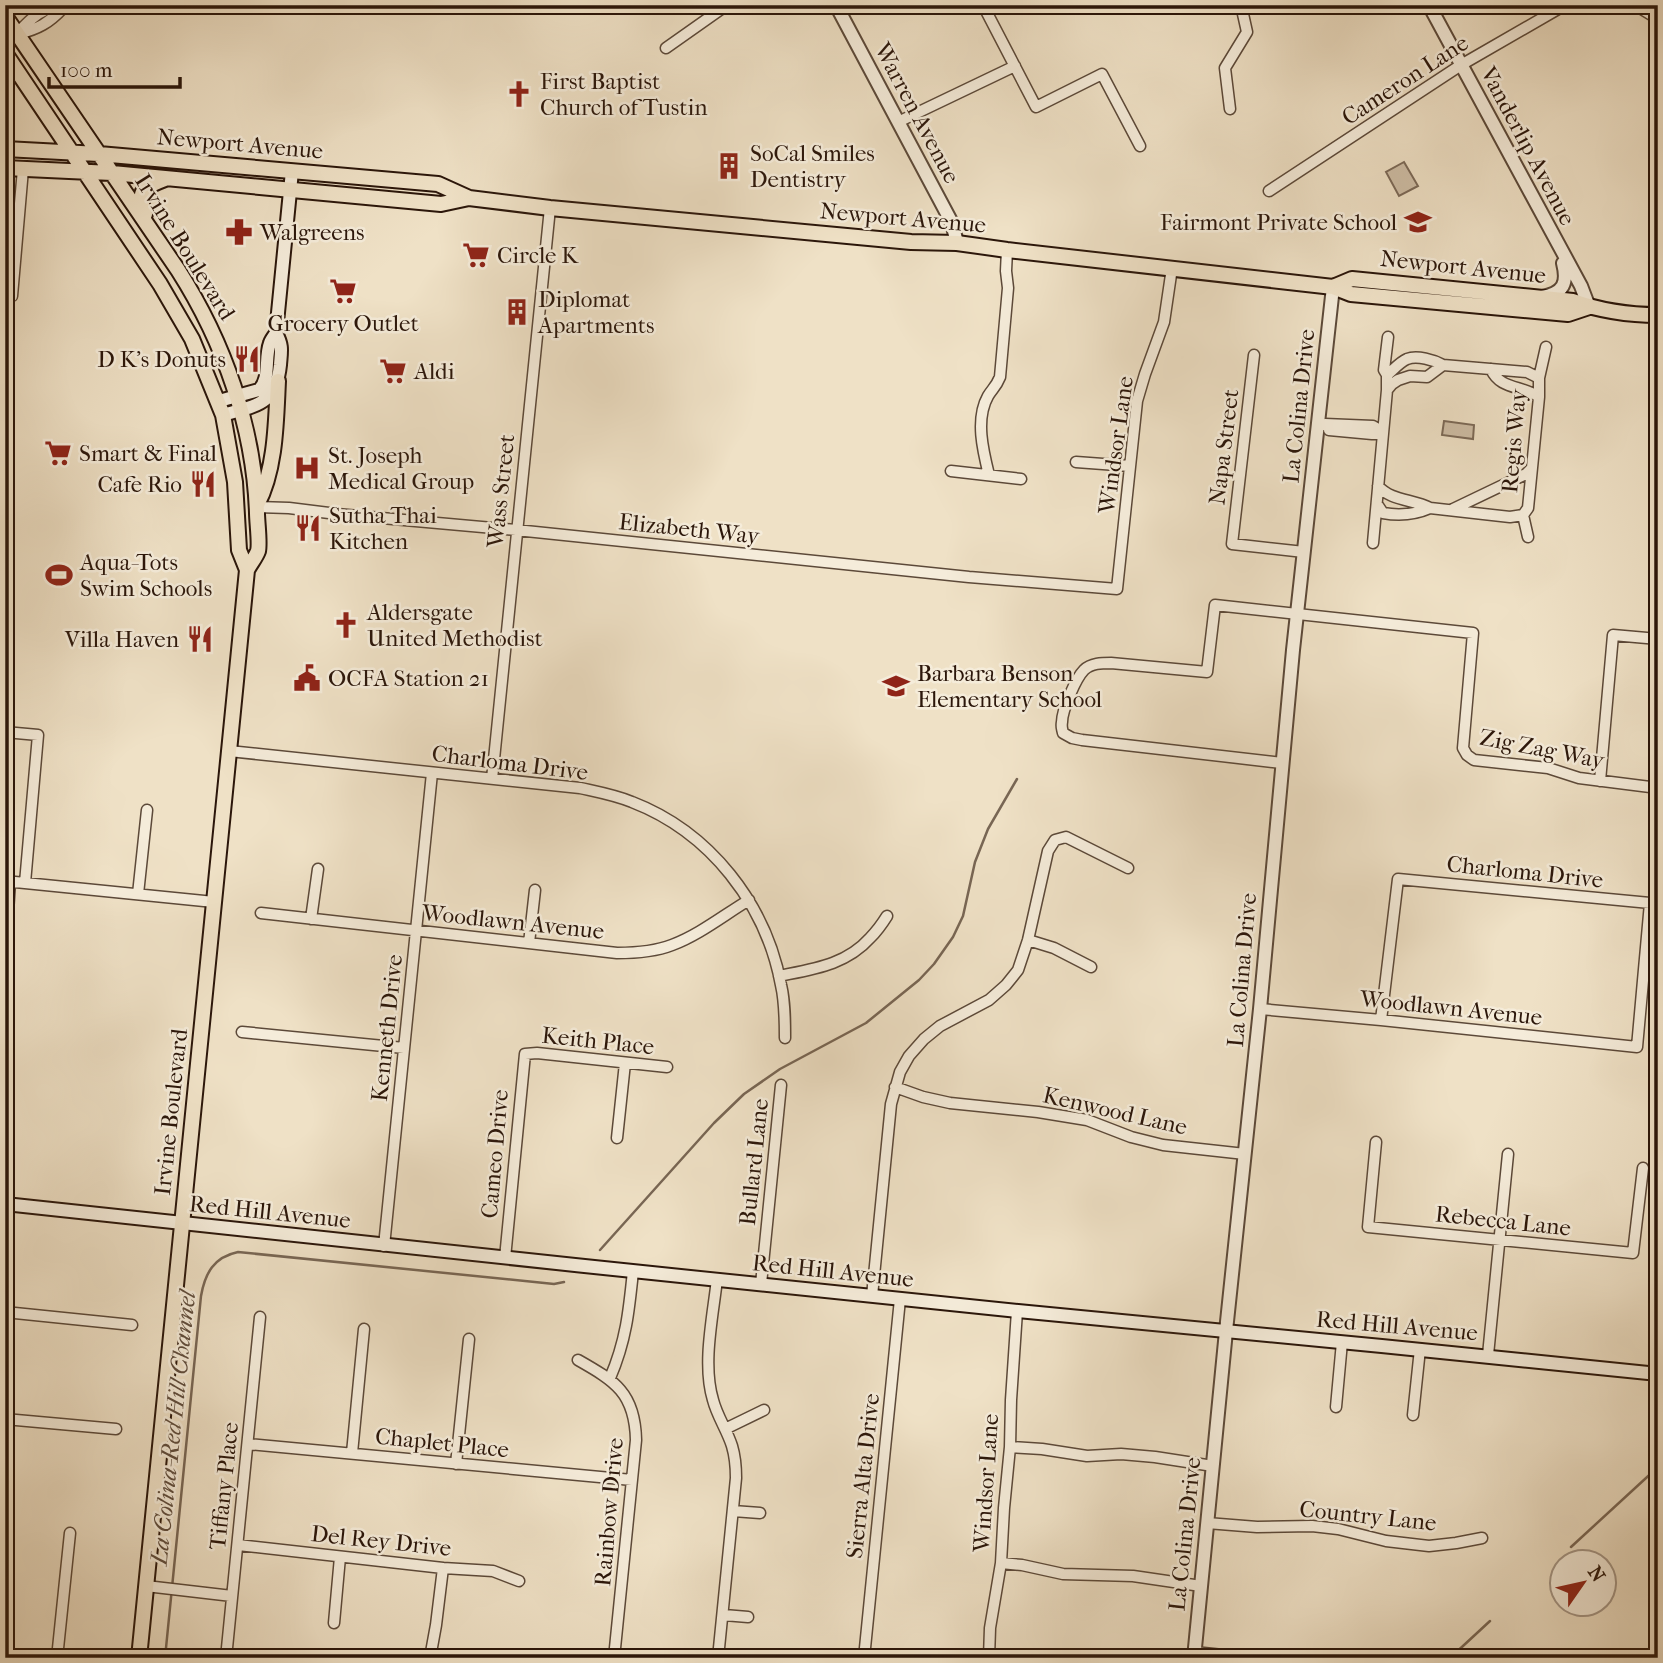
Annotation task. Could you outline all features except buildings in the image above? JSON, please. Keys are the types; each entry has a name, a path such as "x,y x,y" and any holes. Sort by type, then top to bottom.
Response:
{"main road":[{"name":"Irvine Boulevard","path":"5,16 178,270 200,308 216,340 239,403 250,450 257,507 258,551 247,570 139,1658"},
{"name":"Irvine Boulevard","path":"5,53 160,284 192,339 223,415 235,482 239,550 247,570"},
{"name":"Newport Avenue","path":"5,149 99,154 438,184 468,198 550,208 911,242 957,243 1333,287 1351,294 1479,307 1568,314 1589,307"},
{"name":"Newport Avenue","path":"5,168 111,173 441,204 468,198"},
{"path":"150,229 141,195 151,185 167,179"},
{"name":"Newport Avenue","path":"1333,287 1352,279 1573,301 1589,307 1632,315 1658,315"},
{"path":"257,507 270,470 278,381"}],"street":[{"path":"666,48 727,5"},
{"name":"Warren Avenue","path":"836,5 952,223 957,243"},
{"path":"1230,109 1225,68 1247,32 1241,5"},
{"name":"Vanderlip Avenue","path":"1429,5 1581,286 1589,307"},
{"name":"Cameron Lane","path":"1269,191 1461,65 1565,5"},
{"path":"1635,5 1657,17"},
{"path":"5,44 18,34 34,30 53,19 66,6"},
{"path":"986,6 1036,107 1102,74 1140,146"},
{"path":"898,122 1015,66"},
{"path":"5,296 12,296 23,169"},
{"path":"223,415 263,387 265,380 270,342 276,333 292,171"},
{"name":"Wass Street","path":"492,779 550,208"},
{"path":"1539,298 1558,292 1564,285 1565,273 1560,249"},
{"path":"989,475 981,442 981,423 986,400 1000,377 1008,288 1007,250"},
{"name":"Windsor Lane","path":"1117,589 1137,401 1144,374 1164,322 1172,268"},
{"name":"La Colina Drive","path":"1194,1655 1260,1009 1282,763 1333,287"},
{"path":"219,401 263,402 275,389 282,343 276,333"},
{"path":"1373,542 1387,390 1387,374 1384,370 1388,337"},
{"name":"Regis Way","path":"1528,537 1523,514 1528,508 1539,378 1546,347"},
{"path":"1386,352 1394,356 1400,364"},
{"name":"Napa Street","path":"1254,355 1232,544 1304,552"},
{"path":"1387,374 1412,358 1431,360 1443,365 1527,372 1539,378"},
{"path":"1387,390 1398,380 1410,376 1427,377 1443,365"},
{"path":"1491,369 1494,377 1503,384 1526,389 1539,397"},
{"path":"1318,427 1372,434 1383,432"},
{"path":"1076,462 1130,466"},
{"path":"1449,510 1526,474 1531,468"},
{"path":"951,471 1021,479"},
{"path":"1378,486 1388,495 1430,508 1510,517 1523,514"},
{"path":"1377,505 1383,513 1394,515 1409,515 1430,508"},
{"name":"Elizabeth Way","path":"257,507 1117,589"},
{"path":"1282,763 1082,740 1063,733 1061,725 1076,683 1085,669 1096,664 1207,672 1215,605 1298,614"},
{"name":"Zig Zag Way","path":"1298,614 1473,633 1463,748 1467,755 1474,760 1548,768 1579,778 1658,788"},
{"path":"1600,781 1613,635 1658,639"},
{"path":"5,732 37,735 25,883"},
{"name":"Charloma Drive","path":"229,751 580,788 612,795 667,820 694,838 723,865 749,900"},
{"name":"Kenneth Drive","path":"384,1246 432,773"},
{"path":"138,894 147,810"},
{"path":"872,1296 891,1104 900,1072 909,1056 940,1026 989,1000 1018,970 1028,940 1048,851 1055,840 1066,837 1128,868"},
{"path":"311,919 318,869"},
{"name":"Charloma Drive","path":"1381,1020 1398,879 1650,904 1637,1047"},
{"path":"5,960 8,881 214,902"},
{"path":"529,943 535,890"},
{"path":"749,900 766,934 779,976 785,1008 785,1038"},
{"name":"Woodlawn Avenue","path":"261,913 617,953 648,951 673,945 749,900"},
{"path":"779,976 827,966 849,956 871,937 887,916"},
{"path":"1028,940 1054,948 1091,967"},
{"name":"Woodlawn Avenue","path":"1260,1009 1637,1047"},
{"path":"242,1032 404,1048"},
{"name":"Keith Place","path":"525,1054 667,1067"},
{"name":"Cameo Drive","path":"505,1258 525,1054"},
{"path":"617,1138 625,1063"},
{"name":"Bullard Lane","path":"761,1284 781,1085"},
{"name":"Kenwood Lane","path":"895,1087 950,1103 1087,1120 1131,1137 1163,1145 1245,1154"},
{"name":"Rebecca Lane","path":"1376,1142 1368,1227 1633,1253 1643,1168"},
{"path":"1488,1355 1508,1154"},
{"name":"Red Hill Avenue","path":"5,1203 384,1246 1658,1374"},
{"path":"610,1378 622,1348 633,1271"},
{"path":"717,1279 708,1378 713,1400 731,1444 736,1478 718,1658"},
{"name":"Sierra Alta Drive","path":"864,1658 900,1299"},
{"name":"Windsor Lane","path":"989,1658 990,1628 1001,1563 1017,1311"},
{"path":"5,1312 132,1325"},
{"name":"Tiffany Place","path":"226,1658 260,1317"},
{"path":"352,1454 364,1329"},
{"path":"456,1464 469,1339"},
{"path":"1336,1407 1342,1342"},
{"path":"1413,1415 1420,1349"},
{"name":"Rainbow Drive","path":"578,1360 610,1378 618,1386 627,1399 636,1426 614,1658"},
{"path":"725,1429 764,1410"},
{"path":"5,1419 116,1429"},
{"name":"Chaplet Place","path":"248,1444 632,1480"},
{"path":"1010,1447 1087,1456 1147,1456 1213,1466"},
{"path":"733,1511 760,1513"},
{"name":"Country Lane","path":"1207,1523 1257,1527 1311,1526 1386,1541 1429,1546 1482,1538"},
{"path":"57,1658 70,1533"},
{"name":"Del Rey Drive","path":"238,1545 493,1571 519,1581"},
{"path":"334,1623 340,1557"},
{"path":"1001,1563 1063,1574 1133,1576 1201,1586"},
{"path":"430,1658 443,1568"},
{"path":"146,1586 232,1596"},
{"path":"723,1615 748,1617"},
{"path":"1194,1655 1252,1658"}],"shaded area":[{"path":"1404,162 1418,186 1399,196 1386,172"},
{"path":"1444,421 1474,425 1473,439 1442,435"}],"waterway":[{"name":"La Colina-Red Hill Channel","path":"600,1250 714,1123 744,1094 780,1069 866,1023 919,980 934,964 953,937 963,916 975,862 988,829 1017,779"},
{"name":"La Colina-Red Hill Channel","path":"165,1658 201,1296 208,1273 217,1262 238,1252 554,1284 564,1282"},
{"path":"1571,1547 1658,1467"},
{"path":"1450,1658 1490,1621"}],"place":[{"name":"First Baptist Church of Tustin","path":"519,94"},
{"name":"SoCal Smiles Dentistry","path":"729,166"},
{"name":"Fairmont Private School","path":"1418,222"},
{"name":"Walgreens","path":"239,232"},
{"name":"Circle K","path":"476,255"},
{"name":"Grocery Outlet","path":"343,291"},
{"name":"Diplomat Apartments","path":"517,312"},
{"name":"D K's Donuts","path":"247,359"},
{"name":"Aldi","path":"393,371"},
{"name":"Smart & Final","path":"58,453"},
{"name":"St. Joseph Medical Group","path":"307,468"},
{"name":"Cafe Rio","path":"203,484"},
{"name":"Sutha Thai Kitchen","path":"308,528"},
{"name":"Aqua-Tots Swim Schools","path":"59,575"},
{"name":"Aldersgate United Methodist","path":"346,625"},
{"name":"Villa Haven","path":"200,639"},
{"name":"OCFA Station 21","path":"307,678"},
{"name":"Barbara Benson Elementary School","path":"896,686"}]}
